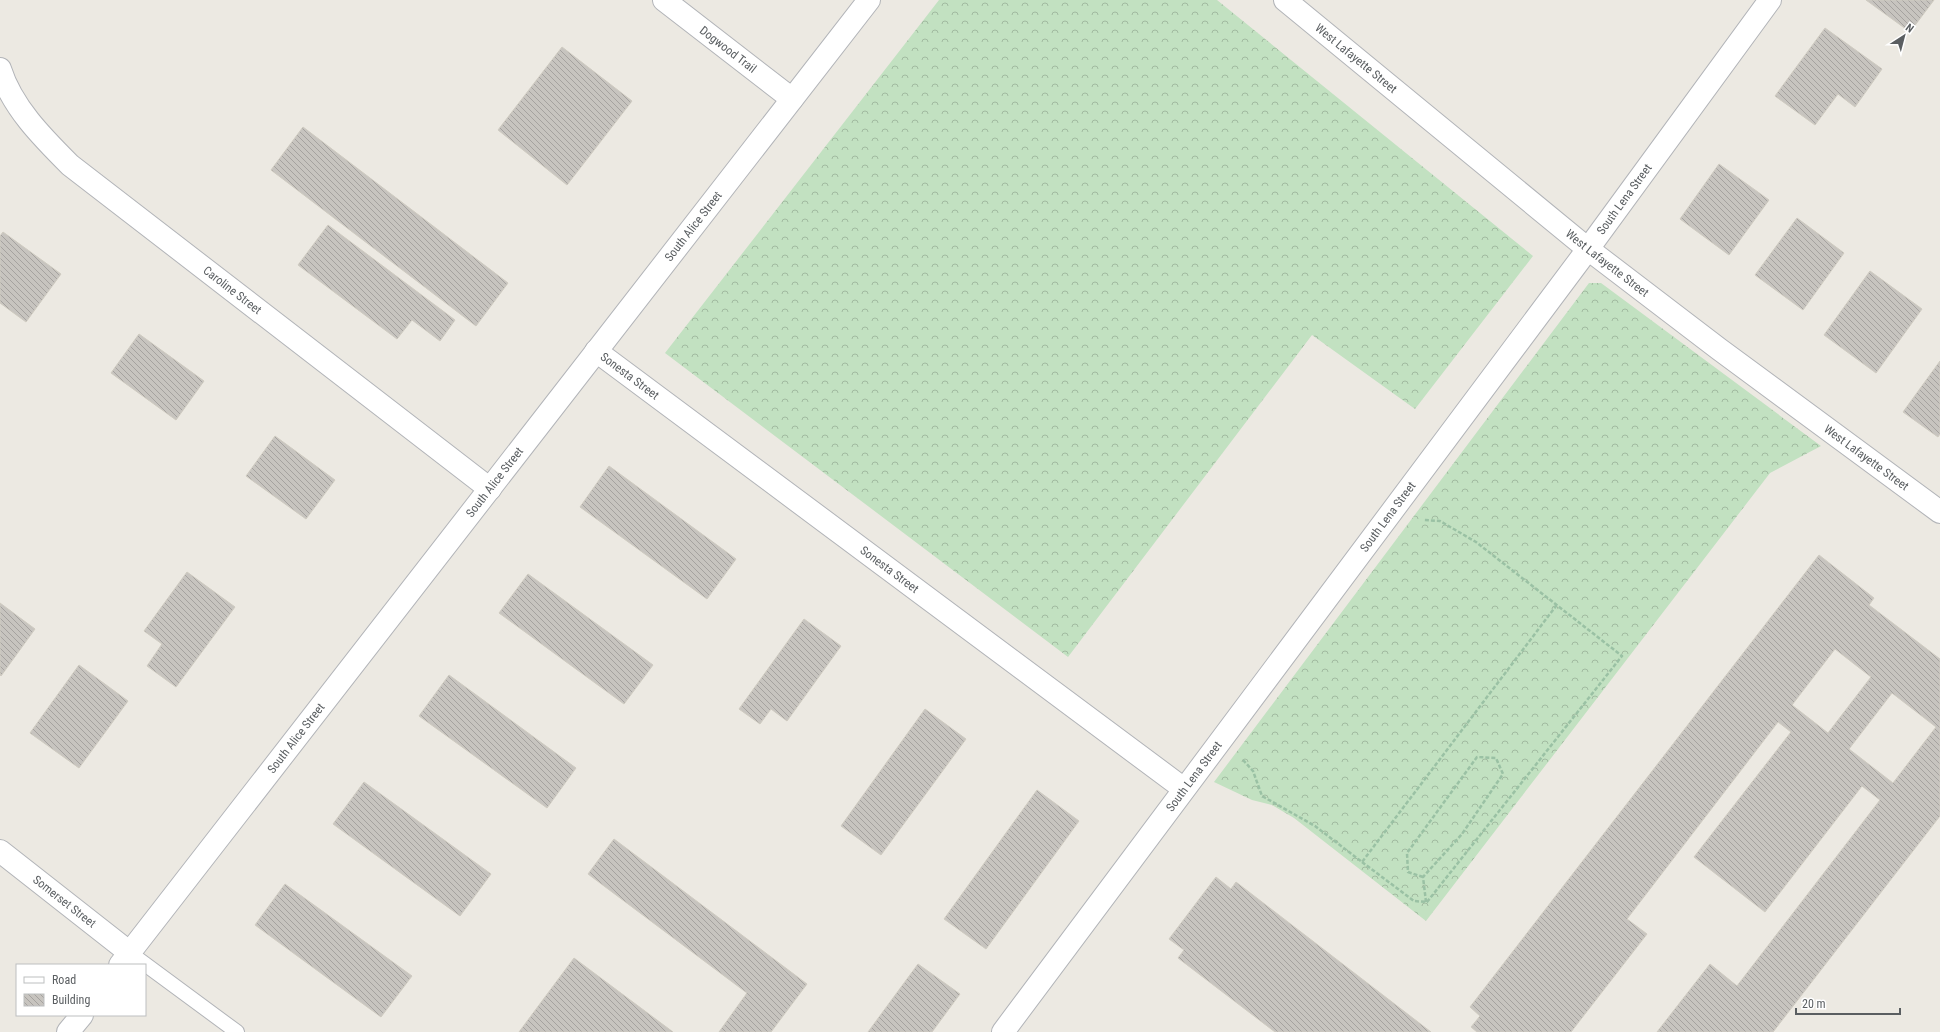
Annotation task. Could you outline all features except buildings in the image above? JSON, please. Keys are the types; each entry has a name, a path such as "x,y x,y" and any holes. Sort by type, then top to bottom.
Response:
{"street":[{"name":"Dogwood Trail","path":"664,0 792,99"},
{"name":"South Alice Street","path":"125,959 869,0"},
{"name":"West Lafayette Street","path":"1285,0 1588,248 1719,349 1940,512"},
{"name":"South Lena Street","path":"1003,1032 1588,248 1770,0"},
{"name":"Caroline Street","path":"0,69 3,79 32,126 70,165 490,488"},
{"name":"Sonesta Street","path":"596,351 1184,789"},
{"name":"Somerset Street","path":"0,851 125,959"},
{"path":"68,1032 81,1016"}],"lane":[{"path":"146,973 237,1032"}],"path":[{"path":"1419,519 1440,521 1476,542 1556,606 1622,656 1427,902"},
{"path":"1362,862 1556,606"},
{"path":"1241,757 1253,771 1262,796 1315,826 1414,902 1427,902"},
{"path":"1477,757 1496,758 1503,774 1462,834 1423,877 1408,872 1407,853 1477,757"},
{"path":"1423,877 1427,902"}],"green space":[{"path":"939,0 1217,0 1533,256 1415,409 1312,335 1068,657 665,353"},
{"path":"1589,283 1601,283 1821,446 1770,473 1426,921 1294,818 1272,805 1252,800 1214,782"}]}
